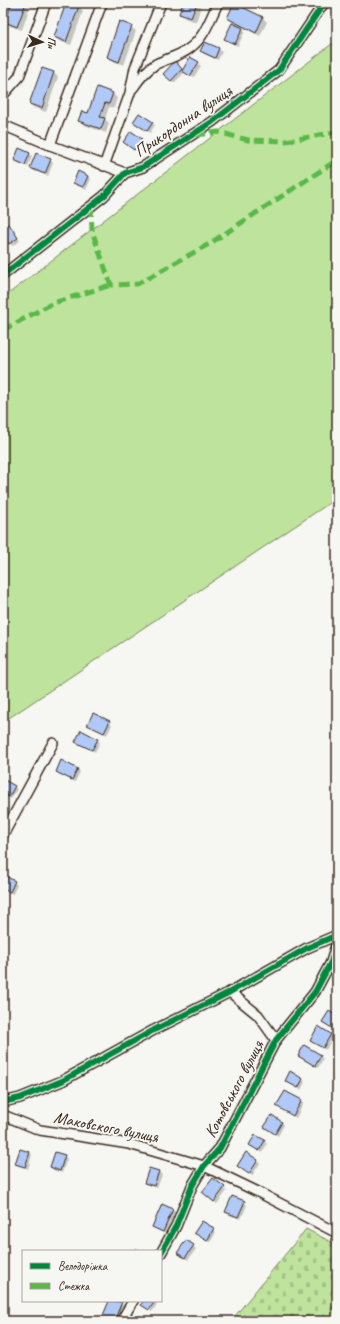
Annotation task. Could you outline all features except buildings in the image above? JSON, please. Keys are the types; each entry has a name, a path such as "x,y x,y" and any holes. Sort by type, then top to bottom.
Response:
{"street":[{"path":"3,95 19,77 46,3"},
{"path":"50,145 102,3"},
{"path":"104,166 130,93 135,68 160,3"},
{"path":"130,93 142,75 155,65 174,58 190,48 201,38 218,3"},
{"name":"Прикордонна вулиця","path":"3,275 104,196 125,173 143,167 212,122 279,70 324,3"},
{"path":"3,125 50,145 125,173"},
{"path":"3,835 53,743"},
{"path":"3,1102 20,1098 62,1081 154,1030 230,992 307,948 337,935"},
{"name":"Котовського вулиця","path":"162,1251 176,1226 192,1186 204,1166 220,1148 276,1040 315,992 331,962 337,942"},
{"path":"230,992 258,1015 276,1040"},
{"name":"Маковского вулиця","path":"3,1115 40,1130 129,1144 204,1166 337,1233"},
{"path":"121,1321 132,1302"}],"green space":[{"path":"337,40 337,498 3,722 3,298"},
{"path":"306,1229 337,1245 337,1321 231,1321"}],"marked path":[{"path":"196,135 218,132 248,140 286,141 337,132"},
{"path":"91,206 92,231 111,285 137,284 209,244 337,160"},
{"path":"3,330 53,303 111,285"}],"cycle path":[{"path":"3,275 104,196 125,173 143,167 212,122 279,70 324,3"},
{"path":"3,1102 20,1098 62,1081 154,1030 230,992 307,948 337,935"},
{"path":"162,1251 176,1226 192,1186 204,1166 220,1148 276,1040 315,992 331,962 337,942"}]}
